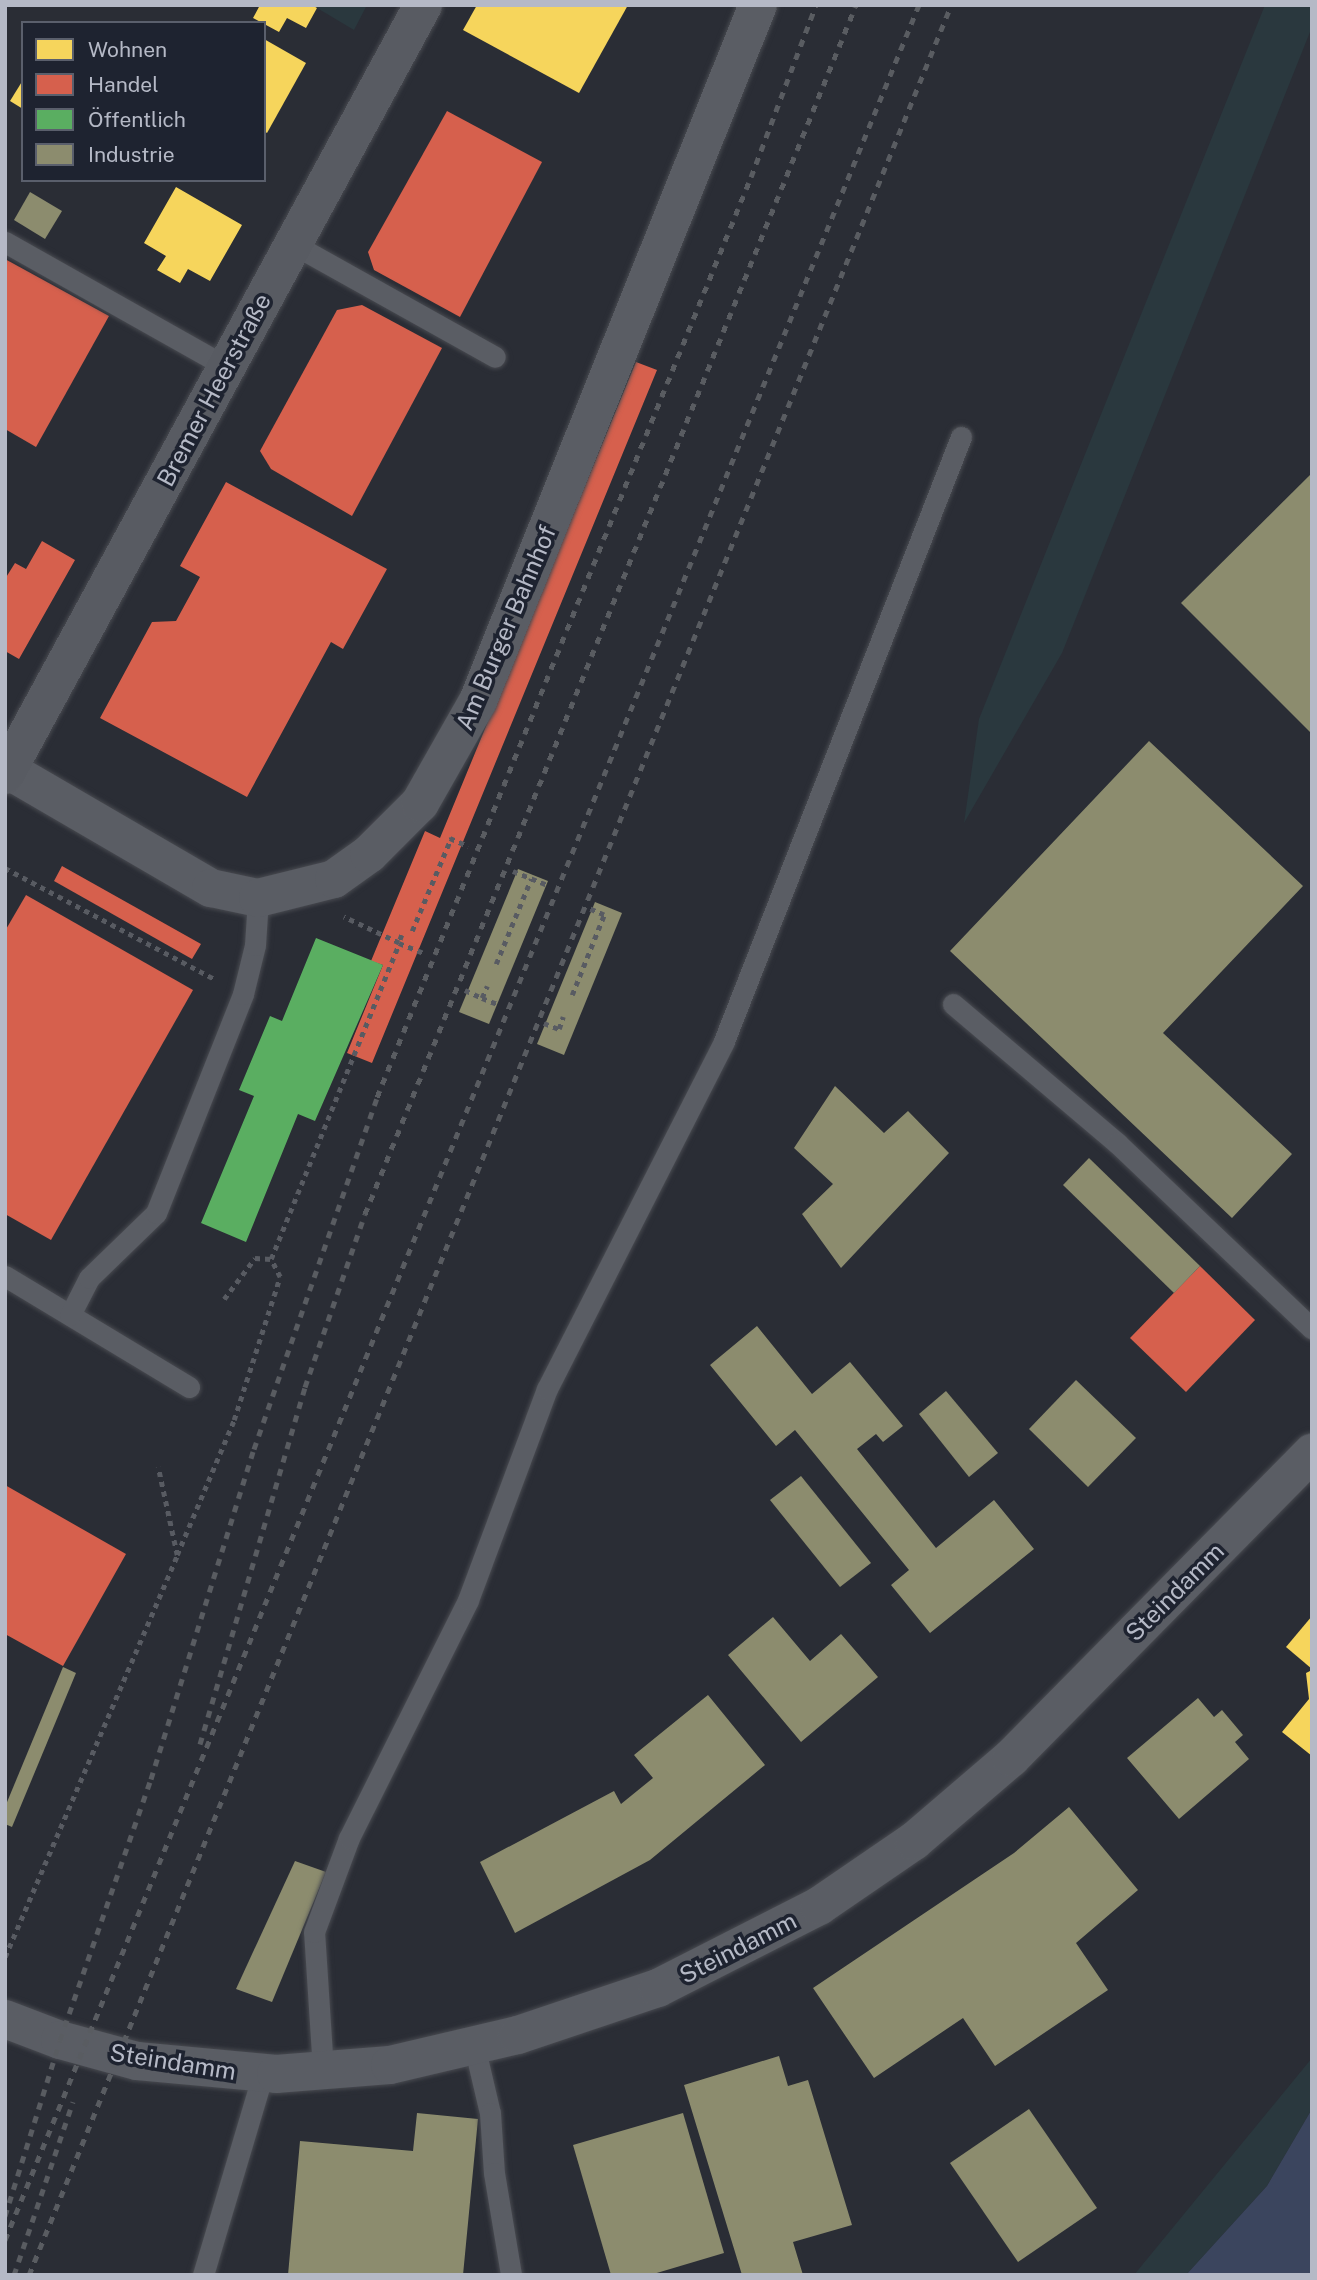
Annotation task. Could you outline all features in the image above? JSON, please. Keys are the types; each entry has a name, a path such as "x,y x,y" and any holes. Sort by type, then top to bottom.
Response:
{"main road":[{"name":"Bremer Heerstraße","path":"10,755 227,367 423,5"}],"street":[{"name":"Am Burger Bahnhof","path":"10,755 211,888 257,898 326,881 369,854 420,803 468,726 758,5"},
{"name":"Steindamm","path":"5,2019 60,2040 137,2061 263,2074 390,2065 518,2035 658,1987 703,1967 819,1906 915,1841 1011,1758 1312,1453"}],"lane":[{"path":"5,242 227,367"},
{"path":"293,244 495,357"},
{"path":"323,2070 314,1932 349,1838 468,1600 547,1389 724,1041 961,437"},
{"path":"70,1315 89,1278 156,1213 243,993 255,945 257,898"},
{"path":"953,1004 1117,1143 1312,1329"},
{"path":"5,1276 189,1387"},
{"path":"474,2045 490,2113 494,2173 511,2275"},
{"path":"203,2275 263,2074"}],"path":[{"path":"412,930 451,838 468,846"},
{"path":"5,868 243,993"},
{"path":"513,871 548,885"},
{"path":"496,964 531,879"},
{"path":"326,881 345,920 424,953"},
{"path":"572,995 604,915 590,909"},
{"path":"5,1957 234,1420 280,1277 271,1259 402,935"},
{"path":"482,998 487,986"},
{"path":"465,990 500,1004"},
{"path":"544,1023 559,1028 563,1017"},
{"path":"224,1299 255,1258 271,1259"},
{"path":"158,1467 177,1555"}],"shaded area":[{"path":"312,5 367,5 354,30"},
{"path":"1265,5 1312,5 1312,27 1062,653 964,823 979,719"},
{"path":"1312,2058 1312,2109 1267,2186 1186,2275 1134,2275"}],"water":[{"path":"1312,2109 1312,2275 1186,2275 1267,2186"}],"building: Wohnen":[{"path":"260,5 312,5 317,8 306,28 287,18 279,32 266,25 266,21 253,18"},
{"path":"477,5 628,5 579,93 463,30"},
{"path":"266,40 306,63 266,132"},
{"path":"21,83 21,108 10,101"},
{"path":"176,187 242,225 210,281 188,269 180,283 157,270 166,256 144,243"},
{"path":"1312,1616 1312,1669 1286,1647"},
{"path":"1312,1670 1312,1756 1282,1732 1309,1699 1306,1673"}],"building: Handel":[{"path":"447,111 542,162 460,317 374,270 368,252"},
{"path":"5,259 109,316 36,447 5,429"},
{"path":"362,305 442,348 352,516 271,469 260,451 337,310"},
{"path":"636,362 657,370 372,1063 347,1053 383,965 371,961 425,831 440,838"},
{"path":"226,482 387,569 343,649 331,642 247,797 100,718 152,622 176,621 200,577 180,566"},
{"path":"42,541 75,560 19,659 5,651 5,579 15,563 26,569"},
{"path":"62,866 201,944 192,959 54,881"},
{"path":"26,895 193,990 51,1240 5,1214 5,931"},
{"path":"1200,1266 1255,1320 1186,1392 1130,1338"},
{"path":"5,1485 126,1554 63,1666 5,1634"}],"building: Öffentlich":[{"path":"316,938 383,965 315,1121 298,1114 246,1242 201,1223 254,1096 239,1090 270,1016 282,1021"}],"building: Industrie":[{"path":"30,192 62,211 45,239 14,220"},
{"path":"1312,473 1312,734 1181,603"},
{"path":"1149,741 1303,886 1163,1033 1292,1154 1232,1218 950,951"},
{"path":"518,869 548,881 489,1024 459,1012"},
{"path":"595,902 622,913 564,1055 537,1044"},
{"path":"835,1086 884,1133 908,1111 949,1153 841,1268 802,1214 833,1184 794,1148"},
{"path":"1089,1158 1200,1266 1174,1293 1063,1185"},
{"path":"757,1326 812,1394 850,1362 903,1426 883,1442 876,1434 857,1449 936,1548 994,1500 1034,1549 930,1633 891,1585 909,1570 795,1430 776,1446 710,1365"},
{"path":"1076,1380 1136,1438 1088,1487 1029,1429"},
{"path":"946,1391 998,1453 969,1477 919,1414"},
{"path":"801,1476 871,1563 840,1587 770,1500"},
{"path":"773,1617 810,1661 841,1634 878,1677 801,1742 728,1655"},
{"path":"63,1667 76,1673 12,1827 5,1824 5,1807"},
{"path":"708,1695 765,1765 650,1860 515,1933 480,1862 614,1791 621,1804 653,1778 634,1755"},
{"path":"1198,1698 1214,1717 1222,1710 1243,1735 1235,1742 1249,1759 1179,1819 1127,1758"},
{"path":"1069,1807 1138,1890 1076,1943 1108,1990 995,2066 963,2018 874,2078 813,1988 1014,1853"},
{"path":"295,1861 326,1872 272,2002 236,1989"},
{"path":"779,2056 788,2086 808,2080 852,2225 793,2242 803,2275 742,2275 684,2085"},
{"path":"1029,2109 1097,2208 1018,2262 950,2163"},
{"path":"417,2113 478,2119 463,2275 288,2275 300,2141 413,2151"},
{"path":"683,2113 724,2253 650,2275 611,2275 573,2145"}],"railway":[{"path":"5,2216 60,2040 151,1779 254,1449 377,1097 751,177 816,5"},
{"path":"200,1744 305,1387 365,1214 856,5"},
{"path":"5,2240 919,5"},
{"path":"29,2275 951,5"},
{"path":"14,2275 73,2102"}]}
